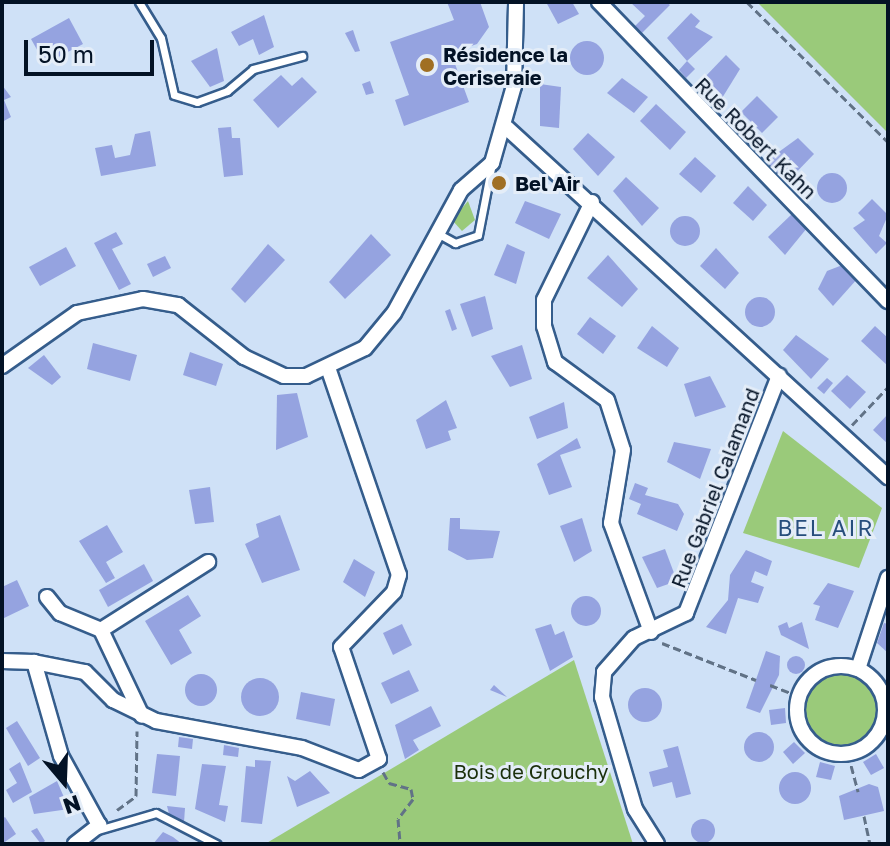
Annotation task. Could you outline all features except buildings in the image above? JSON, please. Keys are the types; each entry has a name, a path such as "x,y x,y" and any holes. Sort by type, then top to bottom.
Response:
{"street":[{"path":"2,366 77,313 143,299 178,305 244,357 284,376 328,368 365,348 394,313 435,232 461,190 492,163 510,113 516,2"},
{"name":"Rue Robert Kahn","path":"599,2 888,301"},
{"name":"Rue Gabriel Calamand","path":"507,128 592,202 888,477"},
{"path":"592,202 544,300 544,326 555,362 607,400 623,450 611,523 651,632"},
{"path":"2,661 34,662 85,672 142,716 302,748 359,770 377,762 380,749 341,647 394,592 399,575 328,368"},
{"name":"Rue Gabriel Calamand","path":"657,844 635,809 602,697 604,672 618,650 651,632 672,625 698,589 779,376"},
{"path":"101,630 208,562"},
{"path":"858,669 888,578"},
{"path":"47,597 60,613 101,630 142,716"},
{"path":"34,662 61,756 98,828 75,844"},
{"path":"829,667 858,669 884,699 885,727 869,744 848,754 807,739 799,696 829,667"}],"lane":[{"path":"139,2 161,38 174,95 197,102 227,91 253,69 302,56"},
{"path":"435,232 455,243 478,235 492,163"},
{"path":"98,828 156,813 216,844"}],"path":[{"path":"747,2 888,142"},
{"path":"843,435 888,387"},
{"path":"651,632 665,647 756,680"},
{"path":"770,685 799,696"},
{"path":"98,828 136,796 135,739"},
{"path":"848,754 858,792"},
{"path":"377,762 389,783 411,789 413,799 398,819 400,844"},
{"path":"864,816 870,844"}],"green space":[{"path":"757,2 888,2 888,133"},
{"path":"468,201 475,220 462,231 452,220"},
{"path":"783,431 882,508 859,568 743,533"},
{"name":"Bois de Grouchy","path":"574,660 633,844 265,844"},
{"path":"841,673 867,683 877,709 867,735 841,745 815,735 805,709 815,683"}],"place":[{"name":"Résidence la Ceriseraie","path":"427,65"},
{"name":"Bel Air","path":"499,183"}],"district":[{"name":"BEL AIR","path":"826,528"}]}
